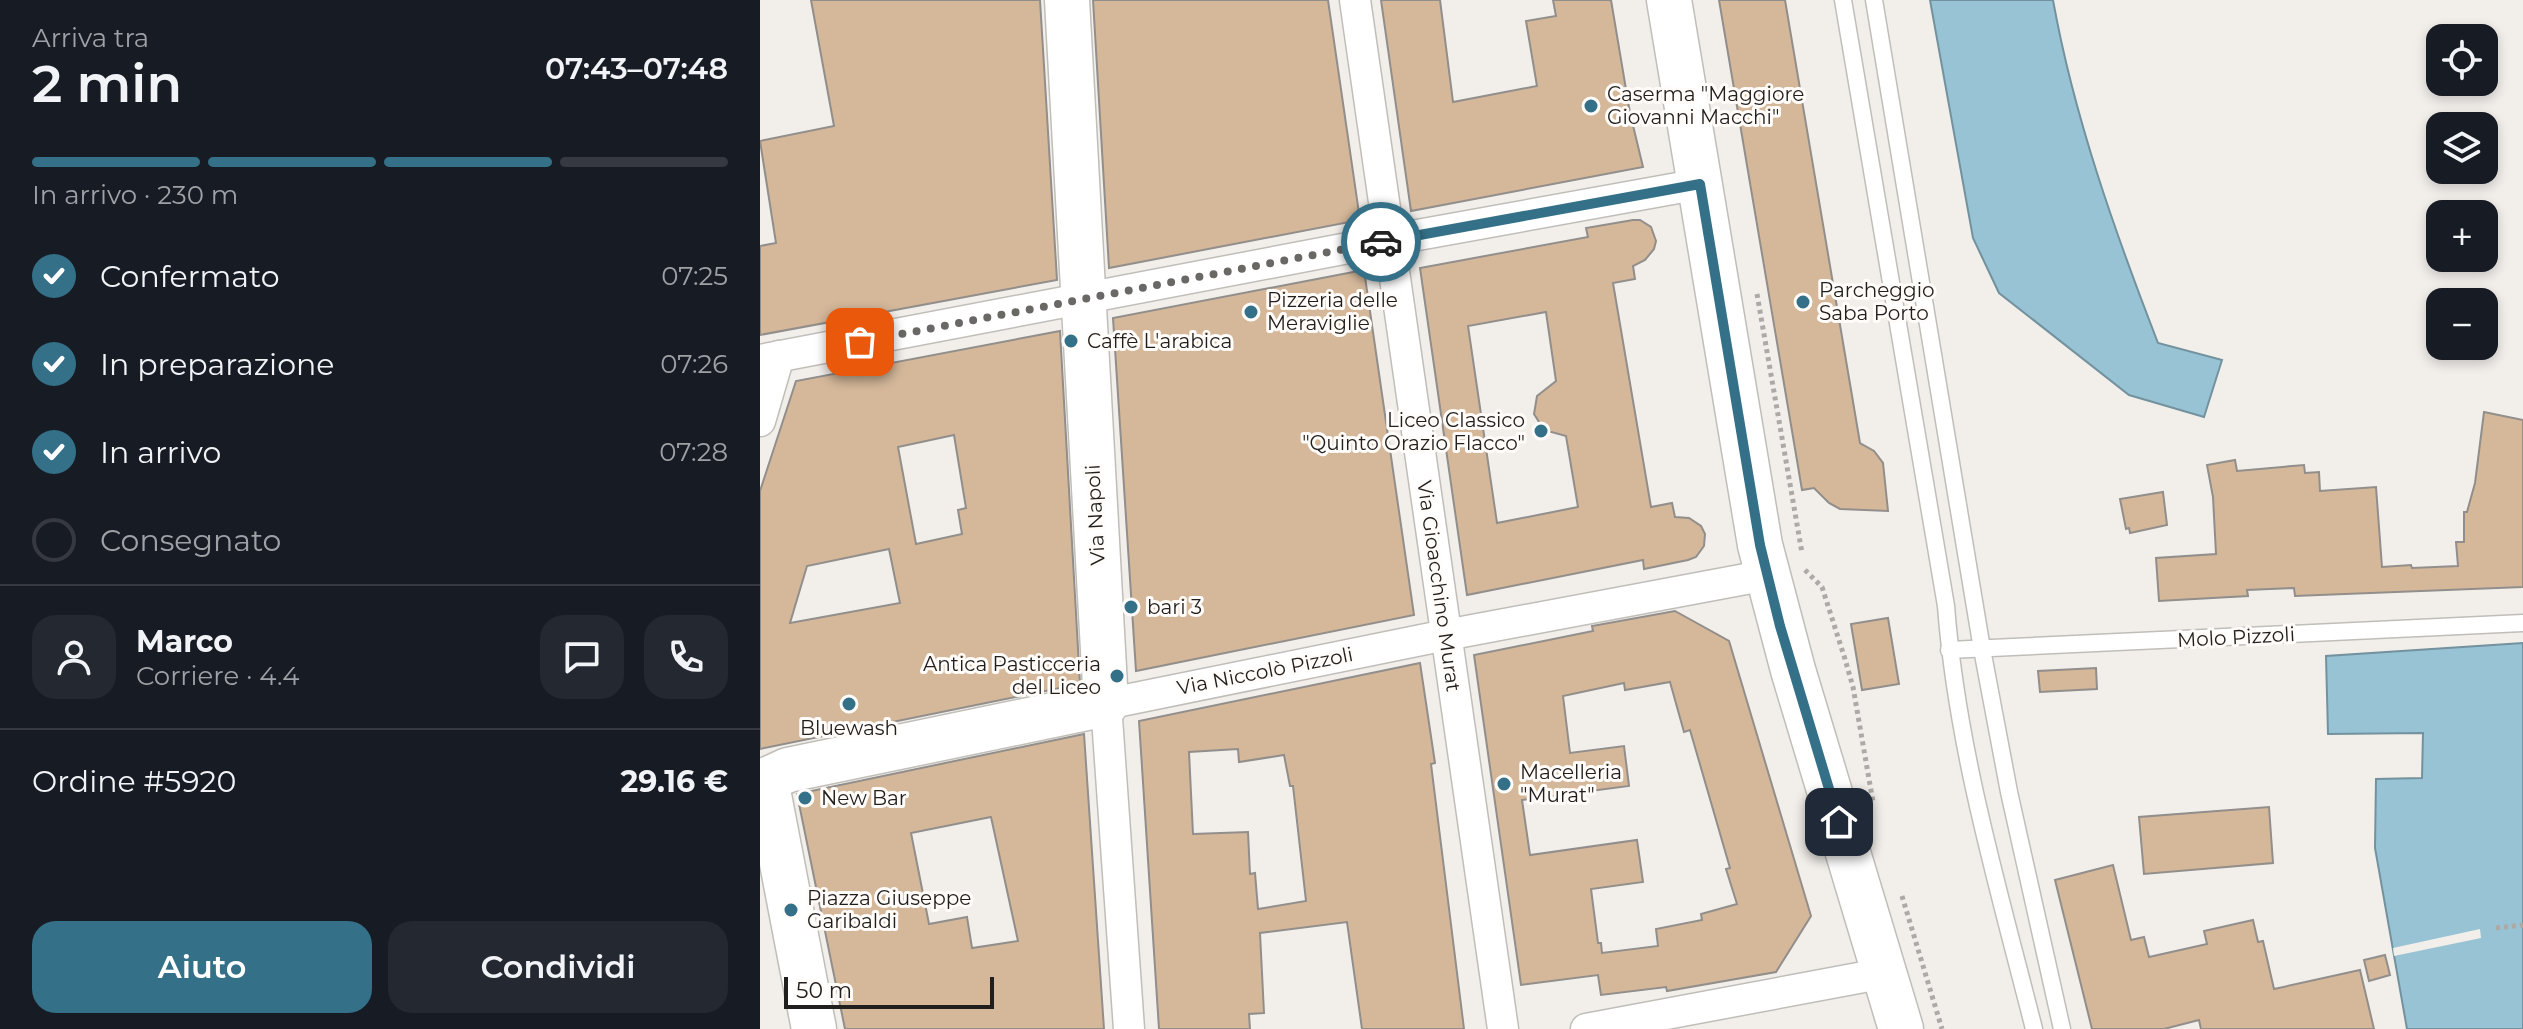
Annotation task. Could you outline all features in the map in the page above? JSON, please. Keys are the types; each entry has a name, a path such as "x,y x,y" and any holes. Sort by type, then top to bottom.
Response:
{"street":[{"name":"Via Napoli","path":"1067,0 1106,704 1129,1029"},
{"name":"Via Gioacchino Murat","path":"1355,0 1503,1029"},
{"path":"1669,0 1760,545 1901,1029"},
{"path":"760,421 770,358 1700,184"},
{"name":"Via Niccolò Pizzoli","path":"763,781 788,770 1106,704 1446,635 1767,575"},
{"path":"763,781 814,1029"},
{"path":"1586,1029 1885,973"}],"lane":[{"path":"1843,0 1946,606 1953,686 1976,797 2034,1029"},
{"path":"1874,0 1982,649 2009,792 2062,1029"},
{"name":"Molo Pizzoli","path":"1949,650 2523,623"}],"path":[{"path":"1757,289 1806,574 1822,587 1845,659 1875,807"},
{"path":"1899,886 1942,1029"},
{"path":"2496,928 2523,925"}],"water":[{"path":"1930,0 2053,0 2072,87 2097,174 2158,343 2222,360 2204,417 2129,395 1999,293 1973,238"},
{"path":"2523,643 2523,1029 2407,1029 2375,848 2376,779 2422,778 2423,733 2328,734 2326,656"}],"pier":[{"path":"2480,929 2481,938 2394,956 2393,948"}],"building":[{"path":"811,0 1040,0 1057,280 760,335 760,246 776,243 760,141 834,126"},
{"path":"1093,0 1328,0 1360,220 1109,268"},
{"name":"Caserma \"Maggiore Giovanni Macchi\"","path":"1381,0 1440,0 1453,102 1537,86 1526,21 1556,16 1553,0 1611,0 1630,113 1643,167 1411,211"},
{"name":"Parcheggio Saba Porto","path":"1719,0 1785,0 1860,443 1874,451 1883,463 1888,511 1840,509 1814,488 1802,490"},
{"name":"Liceo Classico \"Quinto Orazio Flacco\"","path":"1633,220 1640,220 1651,227 1656,241 1654,249 1645,260 1633,266 1635,279 1613,283 1651,507 1672,503 1675,517 1689,518 1701,526 1705,534 1704,546 1696,557 1688,560 1644,569 1643,560 1467,595 1420,268 1588,237 1586,228","holes":["1546,312 1556,381 1537,396 1534,414 1544,430 1566,436 1578,507 1497,523 1468,326"]},
{"path":"1364,270 1414,615 1136,671 1113,318"},
{"path":"1060,331 1080,684 760,749 760,491 796,381","holes":["954,435 966,508 958,510 962,534 916,544 898,447","889,549 900,603 790,623 807,566"]},
{"path":"2484,412 2523,420 2523,587 2295,596 2294,588 2247,590 2248,596 2159,601 2156,558 2216,554 2213,497 2207,465 2235,460 2237,471 2304,465 2305,473 2319,472 2320,491 2376,487 2382,567 2458,566 2456,542 2464,542 2464,512 2467,512 2475,483"},
{"path":"2163,492 2167,525 2130,533 2129,528 2126,529 2120,499"},
{"path":"1675,611 1729,641 1811,916 1776,972 1667,991 1666,987 1601,995 1598,975 1521,985 1474,655 1593,631 1592,626","holes":["1670,682 1684,732 1690,730 1730,868 1726,869 1737,904 1701,914 1702,920 1656,929 1658,946 1602,953 1591,889 1643,882 1637,840 1530,855 1522,800 1629,786 1624,746 1570,753 1563,696 1624,683 1625,690"]},
{"path":"1888,618 1899,684 1862,690 1851,624"},
{"path":"1420,663 1435,763 1431,764 1464,1029 1362,1029 1347,922 1260,933 1264,1013 1249,1014 1250,1029 1159,1029 1139,721","holes":["1238,749 1239,762 1284,755 1290,786 1293,786 1306,901 1258,909 1255,873 1250,874 1248,832 1193,834 1189,752"]},
{"path":"2096,668 2097,689 2040,692 2038,671"},
{"path":"1084,734 1104,1029 845,1029 797,794","holes":["991,817 1018,941 972,948 967,917 929,924 911,833"]},
{"path":"2269,807 2273,863 2144,874 2139,817"},
{"path":"2113,865 2131,940 2144,937 2149,957 2207,944 2204,931 2253,920 2258,942 2263,941 2274,989 2360,970 2374,1029 2201,1029 2199,1020 2164,1029 2092,1029 2055,880"},
{"path":"2385,955 2390,975 2369,981 2364,960"}],"way so far":[{"path":"860,342 1381,242"}],"place":[{"name":"Caserma \"Maggiore Giovanni Macchi\"","path":"1591,106"},
{"name":"Parcheggio Saba Porto","path":"1803,302"},
{"name":"Pizzeria delle Meraviglie","path":"1251,312"},
{"name":"Caffè L'arabica","path":"1071,341"},
{"name":"Liceo Classico \"Quinto Orazio Flacco\"","path":"1541,431"},
{"name":"bari 3","path":"1131,607"},
{"name":"Antica Pasticceria del Liceo","path":"1117,676"},
{"name":"Bluewash","path":"849,704"},
{"name":"Macelleria \"Murat\"","path":"1504,784"},
{"name":"New Bar","path":"805,798"},
{"name":"Piazza Giuseppe Garibaldi","path":"791,910"}],"route":[{"path":"1381,242 1700,184 1760,545 1780,626 1839,822"}]}
